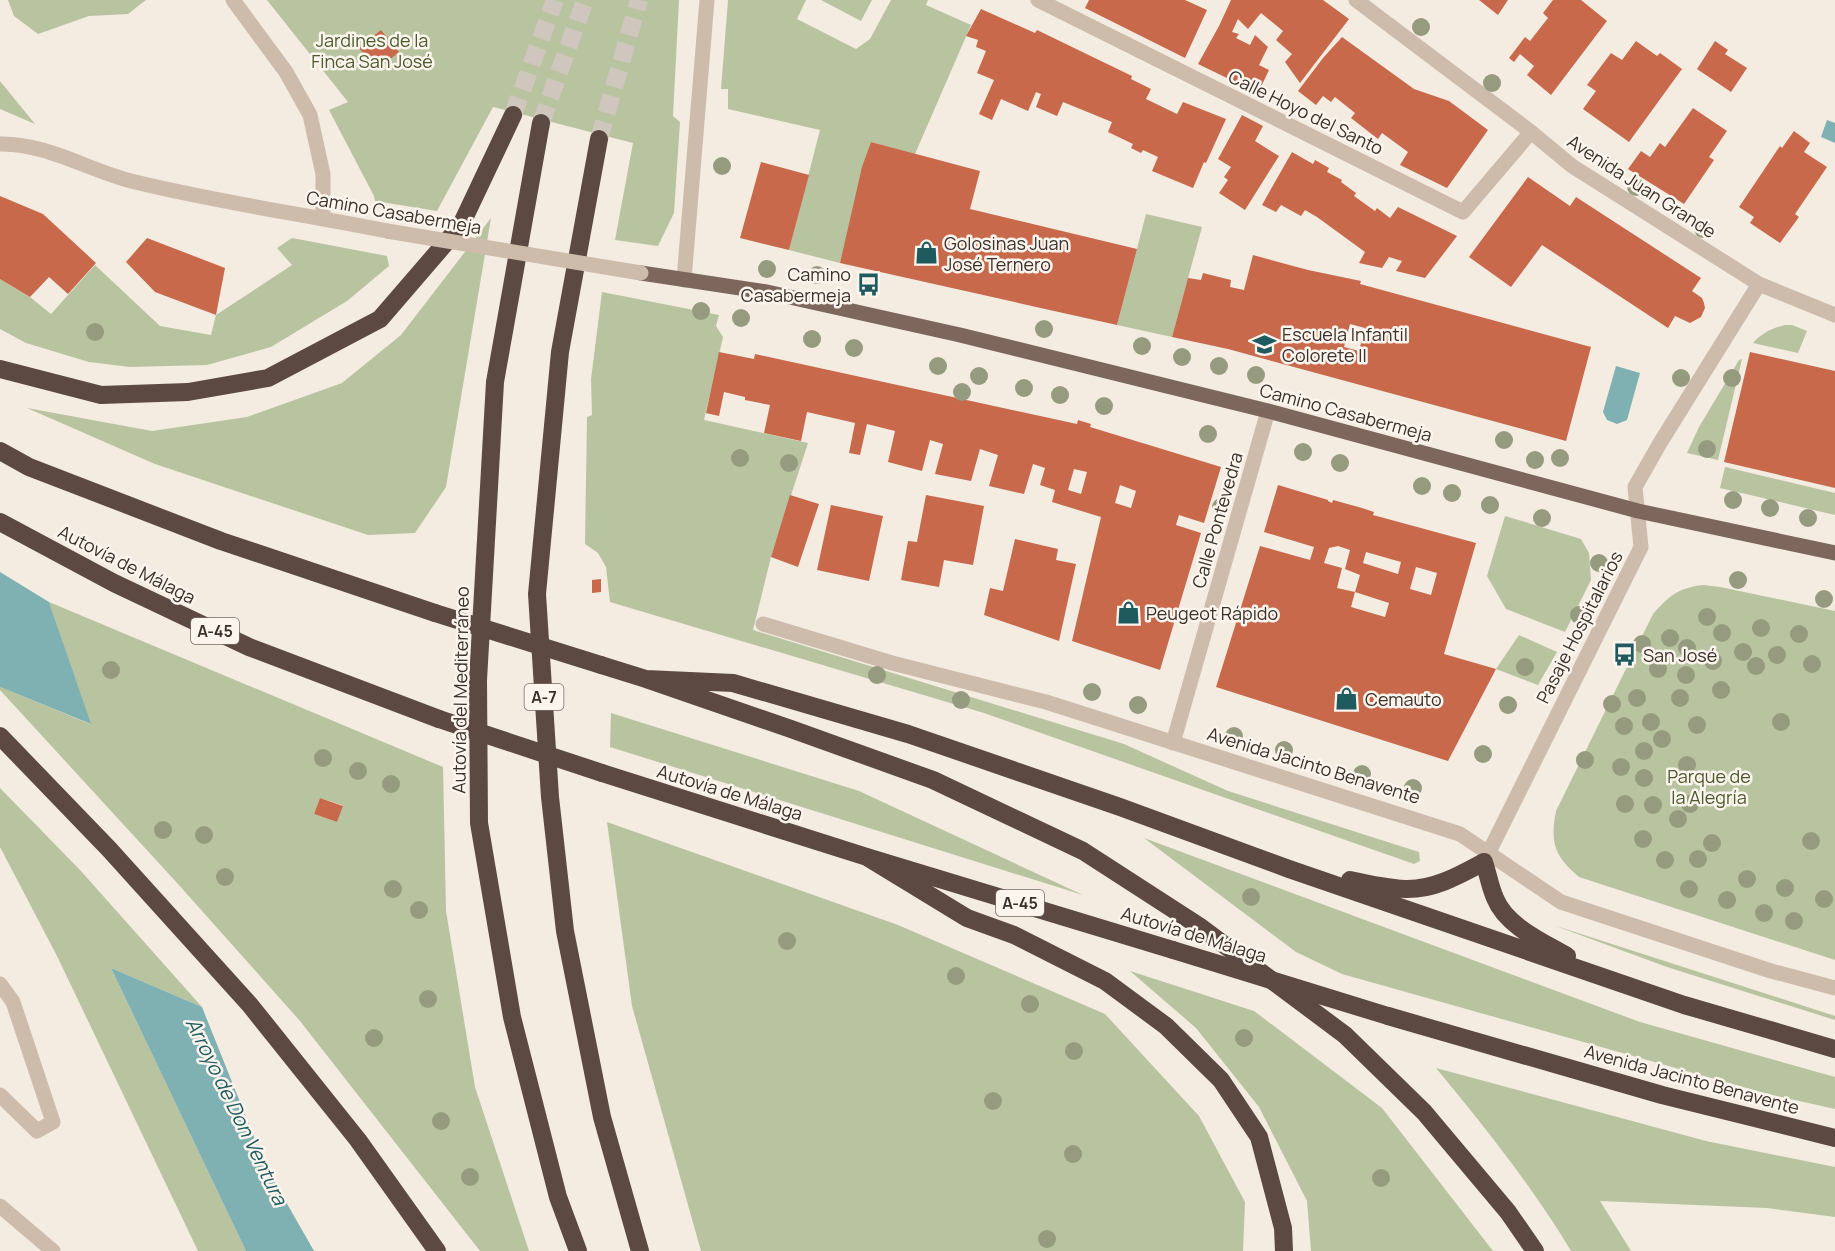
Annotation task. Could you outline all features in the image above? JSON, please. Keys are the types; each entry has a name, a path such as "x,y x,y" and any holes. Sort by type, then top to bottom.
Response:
{"highway":[{"path":"0,369 100,395 188,392 268,378 380,319 461,225 513,115"},
{"name":"Autovía del Mediterráneo","path":"541,123 495,382 478,680 479,823 512,1017 558,1197 578,1251"},
{"name":"A-7","path":"599,139 560,352 537,594 550,797 565,931 602,1117 640,1251"},
{"path":"0,451 29,467 221,541 435,613 646,679 933,780 1083,851 1199,926 1345,1035 1424,1112 1509,1212 1534,1251"},
{"name":"Autovía de Málaga","path":"0,522 114,583 249,647 439,719 867,857 1470,1040"},
{"path":"646,679 733,683 897,731 1684,1005 1835,1049"},
{"path":"0,736 109,849 250,1005 358,1140 437,1251"},
{"path":"867,857 967,918 1014,935 1106,981 1166,1026 1221,1080 1259,1137 1283,1228 1284,1251"},
{"path":"1289,869 1407,889 1431,886 1454,877 1486,857 1496,900 1507,915 1526,933 1613,980"},
{"name":"Avenida Jacinto Benavente","path":"1470,1040 1662,1095 1835,1138"},
{"path":"630,1220 646,1251"}],"main road":[{"name":"Camino Casabermeja","path":"641,273 767,292 949,333 1268,411 1638,511 1835,553"}],"street":[{"path":"232,0 286,72 310,115 323,174 323,218"},
{"path":"684,280 707,0"},
{"name":"Calle Hoyo del Santo","path":"1038,0 1463,212 1531,132"},
{"name":"Avenida Juan Grande","path":"1356,0 1531,132 1572,166 1759,284 1835,315"},
{"name":"Camino Casabermeja","path":"0,144 30,147 126,179 184,194 387,231 641,273"},
{"name":"Pasaje Hospitalarios","path":"1486,857 1641,547 1635,487 1759,284"},
{"name":"Calle Pontevedra","path":"1173,743 1268,411"},
{"name":"Avenida Jacinto Benavente","path":"763,624 892,663 1046,702 1460,834 1486,857 1561,902 1771,971 1835,988"},
{"path":"0,984 13,1002 53,1122 37,1131 0,1095"},
{"path":"0,1206 52,1251"}],"green space":[{"path":"8,0 146,0 128,14 89,16 38,34 14,16"},
{"name":"Jardines de la Finca San José","path":"267,0 679,0 673,116 680,122 674,213 658,246 615,240 633,143 493,107 437,211 375,201 329,110 348,102"},
{"path":"728,0 806,0 797,19 856,49 870,39 891,0 928,0 926,5 971,25 915,154 871,142 840,263 789,250 820,130 728,109 728,89 721,89"},
{"path":"821,0 872,0 861,21"},
{"path":"0,81 35,124 0,109"},
{"path":"1146,214 1202,227 1172,337 1117,325"},
{"path":"491,218 446,487 415,533 368,535 155,464 27,408 152,431 247,417 342,383 401,335"},
{"path":"292,238 387,256 389,266 347,301 271,347 207,365 130,367 89,362 26,343 0,329 0,279 30,297 51,314 95,265 160,326 211,335 216,315 292,265 277,248"},
{"path":"602,292 719,315 716,326 723,337 704,420 808,443 771,557 753,630 1124,744 1228,791 1419,852 1420,861 1414,864 984,713 610,602 606,567 598,553 585,544 587,417 592,415 591,379"},
{"path":"1792,325 1807,331 1798,353 1753,343 1768,331"},
{"path":"1742,359 1718,460 1687,453 1699,427 1739,360"},
{"path":"1725,467 1835,493 1835,515 1720,488"},
{"path":"1505,516 1581,539 1589,553 1591,580 1565,632 1506,609 1487,576"},
{"name":"Parque de la Alegría","path":"1703,585 1835,611 1835,960 1579,877 1564,862 1556,848 1554,822 1556,811 1653,614 1675,594 1687,588"},
{"path":"49,602 443,767 446,911 475,1087 529,1251 480,1251 300,1021 0,690 0,687 90,724","holes":["320,798 342,805 337,822 314,814"]},
{"path":"1519,635 1557,652 1538,685 1496,669"},
{"path":"611,713 859,791 1083,895 610,747"},
{"path":"0,788 80,870 202,1007 111,968 246,1251 198,1251 57,956 0,847"},
{"path":"607,822 898,925 1105,1014 1199,1116 1245,1202 1243,1251 701,1251 632,1006"},
{"path":"1144,838 1640,1022 1835,1077 1835,1109 1768,1094 1342,974 1296,952"},
{"path":"1553,925 1835,1016 1835,1020 1667,967"},
{"path":"1130,971 1254,1011 1382,1108 1493,1251 1311,1251 1307,1201 1259,1107 1196,1028"},
{"path":"1436,1068 1706,1141 1835,1167 1835,1217 1767,1208 1600,1201 1631,1251 1571,1251 1507,1157"}],"water":[{"path":"1827,120 1835,123 1835,143 1821,137"},
{"path":"1616,366 1640,373 1627,420 1617,424 1607,420 1603,412"},
{"path":"0,572 49,602 91,724 0,687"},
{"name":"Arroyo de Don Ventura","path":"111,968 202,1007 266,1167 314,1251 246,1251"}],"building":[{"path":"1089,0 1185,0 1207,10 1185,58 1085,8"},
{"path":"1231,0 1323,0 1349,19 1300,83 1285,62 1292,54 1276,40 1283,31 1261,13 1248,29 1238,19 1232,32 1239,34 1236,38 1250,45 1255,35 1268,47 1259,65 1269,70 1258,93 1198,64"},
{"path":"1479,0 1508,0 1498,15"},
{"path":"1553,0 1581,0 1607,21 1551,95 1527,75 1534,66 1520,54 1514,62 1509,58 1525,37 1530,41 1548,18 1543,13"},
{"path":"981,9 1035,33 1037,30 1132,76 1131,79 1151,89 1146,99 1177,114 1183,102 1226,119 1193,188 1152,171 1158,157 1143,150 1141,153 1131,148 1133,144 1108,132 1112,122 1063,102 1057,116 1036,107 1041,94 1036,92 1028,111 1001,99 992,120 979,114 994,80 977,73 986,51 976,47 978,40 966,36"},
{"path":"381,30 399,52 377,70 359,48"},
{"path":"1342,37 1414,89 1449,101 1488,130 1447,188 1400,165 1408,152 1382,133 1378,139 1351,118 1355,113 1335,97 1331,102 1323,96 1316,105 1298,91"},
{"path":"1636,41 1657,56 1660,53 1682,69 1629,142 1583,109 1596,91 1587,85 1611,53 1622,60"},
{"path":"1715,41 1728,50 1725,54 1747,68 1731,92 1697,69"},
{"path":"1693,108 1727,131 1709,157 1714,160 1684,204 1628,169 1641,151 1650,157 1660,143 1665,147"},
{"path":"1242,115 1263,126 1255,141 1279,156 1245,210 1219,193 1228,180 1224,177 1231,167 1218,159"},
{"path":"1794,131 1810,143 1804,152 1827,167 1795,214 1799,217 1780,243 1750,223 1754,217 1739,207 1780,146 1782,148"},
{"path":"871,142 980,171 970,209 1137,249 1117,325 840,263 862,167"},
{"path":"1292,152 1313,164 1315,160 1329,168 1327,172 1342,180 1341,182 1356,193 1354,196 1375,211 1377,208 1390,218 1398,207 1457,236 1425,278 1396,271 1402,261 1389,257 1382,268 1359,263 1365,252 1317,217 1305,210 1301,216 1281,205 1276,212 1262,205"},
{"path":"761,162 809,175 789,250 740,238"},
{"path":"1528,177 1570,206 1576,197 1701,278 1692,291 1702,298 1704,303 1705,308 1701,317 1690,323 1675,316 1668,328 1542,245 1511,287 1469,257"},
{"path":"0,196 43,214 96,263 68,294 49,277 30,297 0,279"},
{"path":"147,238 225,268 216,315 155,292 126,262"},
{"path":"1253,255 1361,281 1360,284 1591,347 1566,441 1228,349 1172,337 1188,278 1201,280 1203,273 1231,280 1230,287 1244,290","holes":["1350,324 1365,328 1359,351 1344,347"]},
{"path":"719,352 754,359 755,354 1077,424 1078,420 1091,424 1090,427 1221,467 1204,523 1179,515 1176,525 1201,533 1160,670 1072,641 1101,517 1052,502 1055,490 1040,485 1045,468 1033,464 1024,494 989,486 998,455 980,449 971,481 935,474 943,444 930,440 922,471 888,462 895,431 867,424 860,455 849,453 855,423 807,412 801,441 764,433 770,405 745,400 745,397 724,392 719,416 706,413","holes":["1074,469 1087,472 1081,494 1068,490","1120,485 1136,491 1131,508 1115,503"]},
{"path":"1750,352 1835,371 1835,488 1724,462"},
{"path":"1278,485 1332,503 1333,500 1362,508 1374,512 1373,515 1476,543 1444,654 1496,669 1448,761 1216,687 1260,546 1310,560 1314,547 1264,532","holes":["1338,546 1350,550 1345,569 1360,575 1355,592 1337,588 1342,568 1324,563 1329,548","1366,552 1401,562 1398,574 1363,563","1416,567 1437,573 1431,595 1410,589","1355,592 1389,603 1385,617 1351,607"]},
{"path":"790,495 819,504 798,567 771,557"},
{"path":"926,495 984,506 973,565 944,560 939,587 901,580 908,541 917,542"},
{"path":"831,505 883,516 869,581 817,570"},
{"path":"1015,539 1058,549 1056,560 1076,564 1059,641 984,615 990,588 1003,591"},
{"path":"601,579 601,592 592,593 592,580"},
{"path":"320,798 343,806 337,822 314,814"}],"tunnel":[{"path":"513,115 555,0"},
{"path":"541,123 585,0"},
{"path":"599,139 639,0"}],"place":[{"name":"Golosinas Juan José Ternero","path":"926,253"},
{"name":"Camino Casabermeja","path":"869,284"},
{"name":"Escuela Infantil Colorete II","path":"1264,344"},
{"name":"Peugeot Rápido","path":"1128,613"},
{"name":"San José","path":"1625,655"},
{"name":"Cemauto","path":"1347,699"}]}
